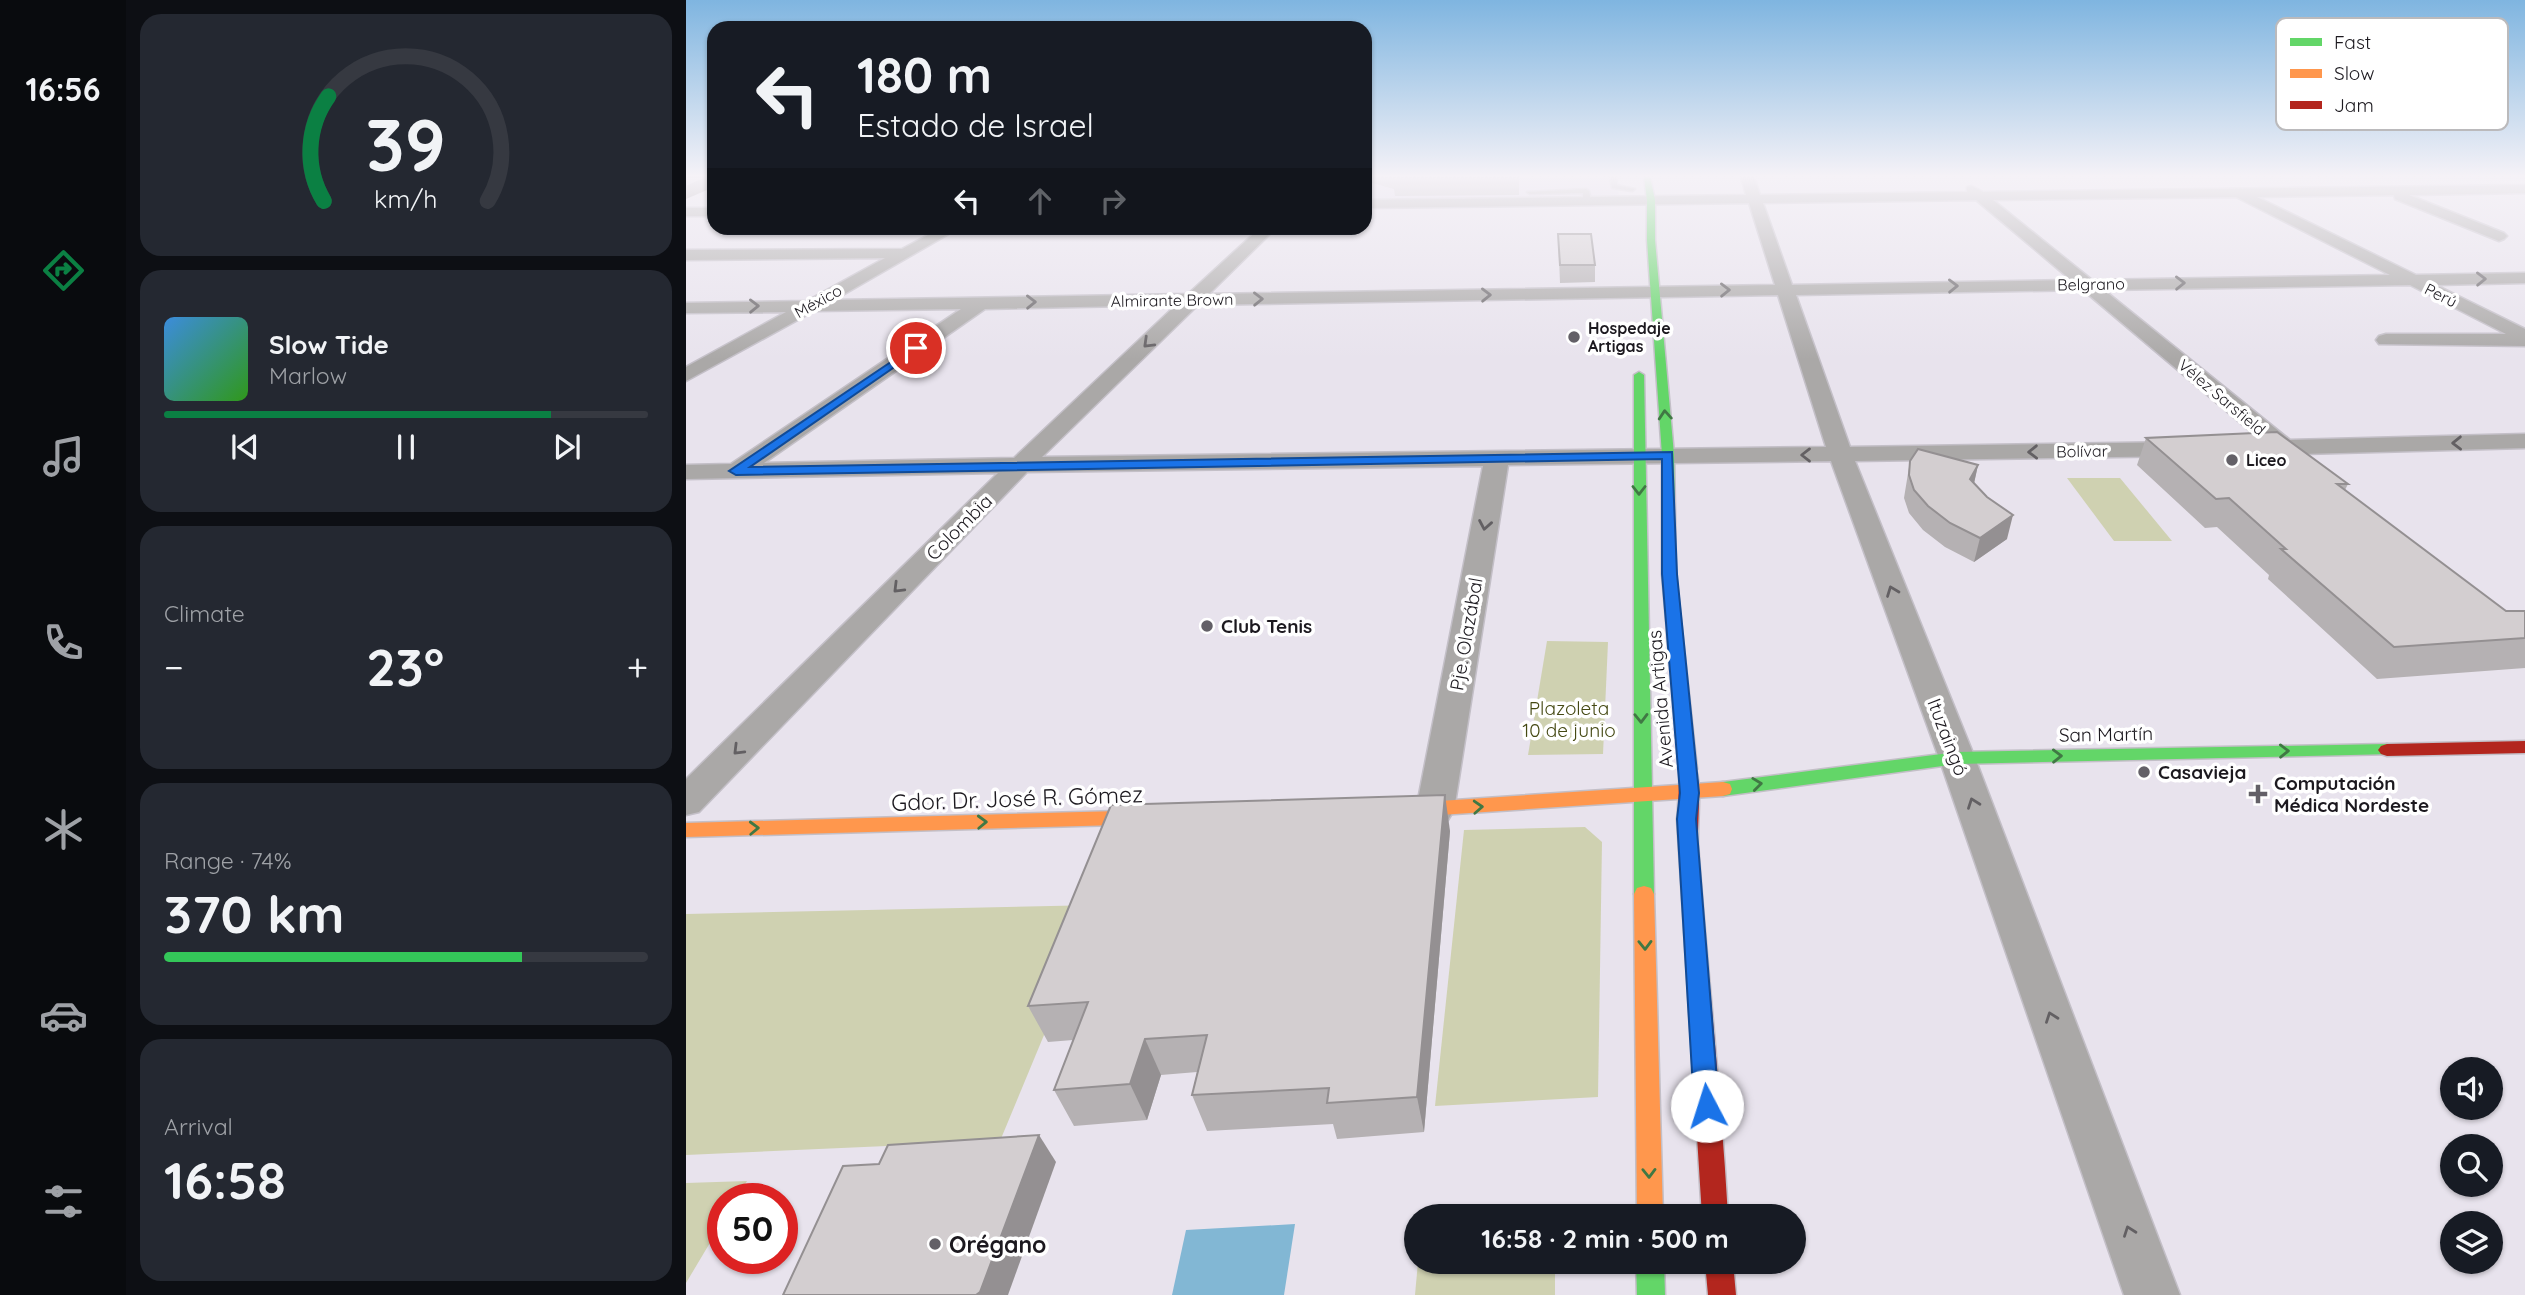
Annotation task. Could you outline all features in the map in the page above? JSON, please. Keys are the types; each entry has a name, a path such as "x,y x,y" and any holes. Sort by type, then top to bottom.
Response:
{"main road":[{"name":"Avenida Artigas","path":"1651,237 1668,455 1670,574 1690,793 1687,819 1694,941 1714,1204"},
{"name":"Avenida Artigas","path":"1639,363 1642,797 1650,1204"},
{"name":"San Martín","path":"1642,797 1956,758 2525,747"},
{"path":"1380,811 1642,797"},
{"name":"Gdor. Dr. José R. Gómez","path":"686,830 1171,817"},
{"path":"1650,1274 1651,1295"},
{"path":"1720,1274 1722,1295"}],"street":[{"name":"México","path":"686,375 934,237"},
{"name":"Colombia","path":"686,802 1020,465 1258,237"},
{"name":"Ituzaingó","path":"1767,237 1841,456 1956,758 2152,1295"},
{"name":"Vélez Sarsfield","path":"2029,237 2305,465"},
{"name":"Perú","path":"2327,237 2525,338"},
{"path":"686,255 905,253"},
{"name":"Belgrano","path":"1657,292 2525,278"},
{"name":"Almirante Brown","path":"686,307 1657,292"},
{"path":"736,471 983,302"},
{"path":"2386,340 2525,338"},
{"path":"2228,448 2525,441"},
{"name":"Bolívar","path":"686,472 1497,457 1841,456 2200,449"},
{"name":"Pje. Olazábal","path":"1435,810 1497,457"}],"green space":[{"path":"2067,478 2120,478 2172,541 2114,541"},
{"name":"Plazoleta 10 de junio","path":"1547,641 1608,642 1603,754 1528,755"},
{"path":"1585,827 1602,842 1598,1097 1435,1106 1464,830"},
{"path":"1098,905 1000,1141 686,1155 686,914"},
{"path":"747,1181 707,1183 707,1248 686,1283 686,1183"},
{"path":"1417,1274 1555,1274 1555,1295 1415,1295"}],"water":[{"path":"1295,1224 1284,1295 1172,1295 1186,1230"}],"building":[{"path":"1558,237 1591,237 1595,265 1560,265"},
{"path":"2277,432 2348,484 2337,484 2506,611 2525,611 2525,638 2394,647 2281,549 2286,549 2229,498 2216,499 2146,438"},
{"path":"1918,449 1978,465 1970,479 1987,497 2013,515 1980,538 1950,523 1928,506 1914,490 1909,475 1910,461"},
{"path":"1445,795 1417,1097 1327,1103 1329,1088 1192,1095 1207,1035 1145,1039 1130,1084 1054,1090 1088,1002 1028,1006 1111,805"},
{"name":"Orégano","path":"1039,1135 980,1292 976,1295 783,1295 793,1274 798,1274 798,1263 843,1166 879,1164 888,1145"}],"traffic: fast":[{"path":"1651,237 1668,455 1669,574 1688,769"},
{"path":"1639,375 1644,894"},
{"path":"1723,789 1957,758 2387,750"},
{"path":"1650,1274 1651,1295"}],"traffic: slow":[{"path":"1395,811 1723,789"},
{"path":"686,830 1156,817"},
{"path":"1644,894 1650,1204"}],"traffic: jam":[{"path":"2387,750 2525,747"},
{"path":"1688,769 1690,793 1687,819 1694,941 1714,1204"},
{"path":"1720,1274 1722,1295"}],"place":[{"name":"Hospedaje Artigas","path":"1574,337"},
{"name":"Liceo","path":"2232,460"},
{"name":"Club Tenis","path":"1207,626"},
{"name":"Casavieja","path":"2144,772"},
{"name":"Computación Médica Nordeste","path":"2258,794"},
{"name":"Orégano","path":"935,1244"}],"route":[{"path":"916,348 736,471 1668,455 1670,574 1690,793 1687,819 1707,1106"}]}
